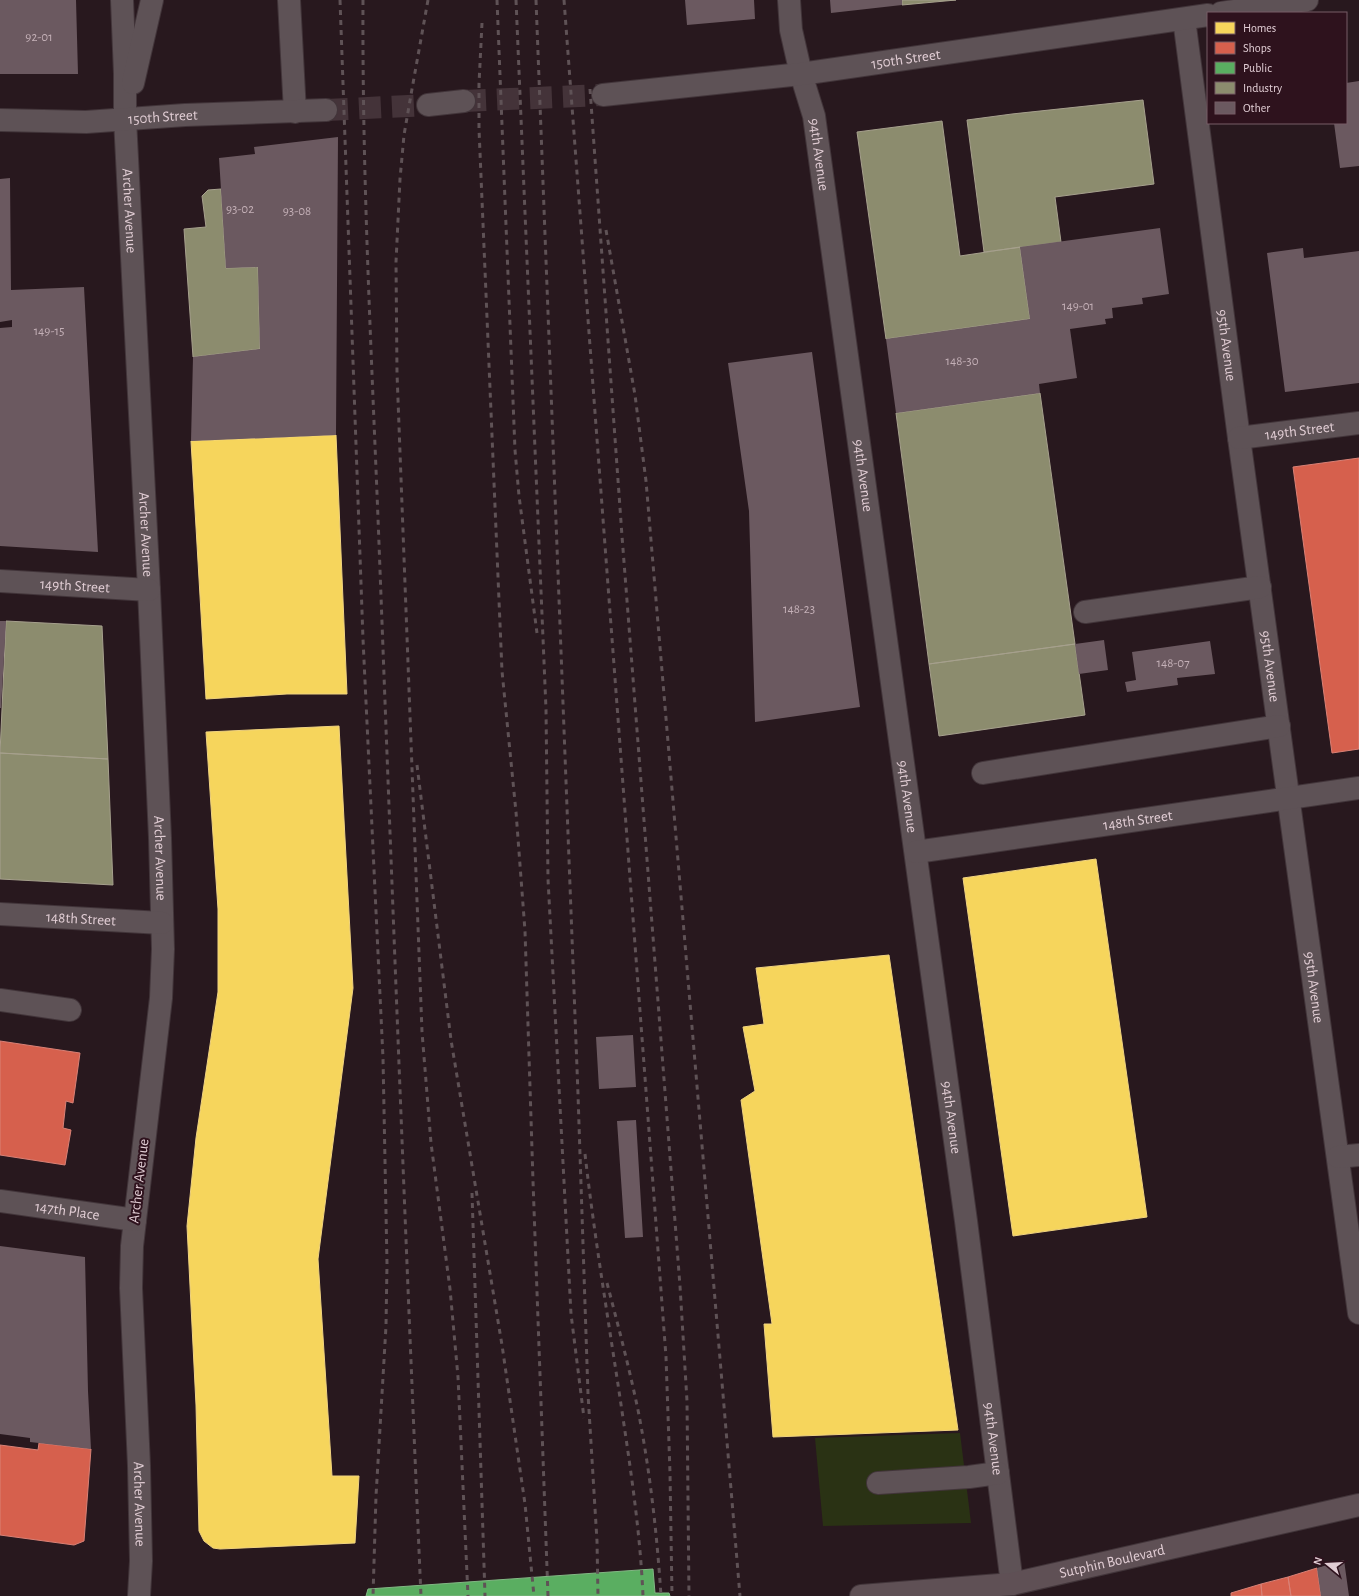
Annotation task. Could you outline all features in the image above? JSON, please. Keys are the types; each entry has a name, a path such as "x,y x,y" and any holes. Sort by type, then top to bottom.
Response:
{"main road":[{"name":"Sutphin Boulevard","path":"861,1596 1013,1590 1359,1505"}],"street":[{"name":"Archer Avenue","path":"122,0 125,119 149,590 160,838 162,923 161,998 132,1246 131,1288 141,1561 138,1596"},
{"name":"Archer Avenue","path":"125,119 152,0"},
{"path":"289,0 295,112"},
{"name":"94th Avenue","path":"789,0 791,30 801,74 814,116 966,1221 1013,1590"},
{"path":"1228,12 1307,0"},
{"name":"150th Street","path":"603,95 801,74 1207,15"},
{"name":"95th Avenue","path":"1184,19 1359,1313"},
{"path":"428,105 464,101"},
{"name":"150th Street","path":"0,120 86,122 185,115 326,110"},
{"name":"149th Street","path":"1240,438 1359,423"},
{"name":"149th Street","path":"0,581 149,590"},
{"path":"1085,612 1260,587"},
{"path":"983,773 1279,726"},
{"name":"148th Street","path":"916,852 1359,788"},
{"name":"148th Street","path":"0,914 162,923"},
{"path":"0,1000 70,1010"},
{"path":"1338,1157 1359,1155"},
{"name":"147th Place","path":"0,1201 135,1220"},
{"path":"878,1483 970,1477 998,1473"}],"green space":[{"path":"960,1433 971,1523 823,1526 815,1438"}],"building: Homes":[{"path":"336,435 347,694 287,694 206,699 191,441"},
{"path":"339,726 353,988 318,1259 332,1476 359,1476 355,1543 220,1549 213,1548 204,1541 199,1531 196,1405 187,1226 196,1138 218,992 218,909 206,732"},
{"path":"1096,859 1147,1217 1013,1236 963,878"},
{"path":"889,955 958,1430 773,1437 764,1324 772,1324 741,1100 755,1091 743,1027 764,1024 756,968"}],"building: Shops":[{"path":"1359,458 1359,749 1332,753 1293,467"},
{"path":"0,1041 80,1053 73,1103 66,1101 63,1128 71,1130 65,1165 0,1155"},
{"path":"39,1443 91,1449 84,1541 74,1545 0,1535 0,1445 38,1450"},
{"path":"1317,1568 1321,1596 1291,1596 1288,1577"},
{"path":"1288,1577 1291,1596 1262,1596 1261,1584"},
{"path":"1261,1584 1262,1596 1231,1596 1231,1593"}],"building: Public":[{"path":"653,1569 655,1593 669,1593 670,1596 366,1596 368,1589"}],"building: Industry":[{"path":"902,0 956,0 902,5"},
{"path":"1143,100 1154,184 1055,197 1061,242 984,252 967,120"},
{"path":"942,121 960,256 1020,247 1030,319 886,339 857,132"},
{"path":"221,189 226,268 258,267 260,349 193,357 184,229 206,227 202,196 208,190"},
{"path":"1040,393 1075,644 929,664 896,413"},
{"path":"6,621 102,626 108,759 0,753"},
{"path":"1075,644 1085,715 939,736 929,664"},
{"path":"0,753 108,759 113,885 0,879"}],"building: Other":[{"path":"0,0 76,0 78,74 0,74"},
{"path":"685,0 754,0 755,19 687,25"},
{"path":"830,0 902,0 902,5 831,13"},
{"path":"1359,81 1359,166 1340,168 1334,124 1347,124 1347,83"},
{"path":"338,137 336,435 191,441 193,357 260,349 258,267 226,268 219,158 255,154 254,147"},
{"path":"10,178 11,290 84,287 98,552 0,546 0,328 12,327 12,320 0,322 0,179"},
{"path":"1160,228 1169,294 1142,298 1143,304 1112,308 1113,318 1105,319 1106,324 1070,329 1077,378 1039,384 1040,393 896,413 886,339 1030,319 1020,247"},
{"path":"1303,248 1304,258 1359,251 1359,383 1285,392 1267,253"},
{"path":"812,352 860,707 755,722 749,511 728,363"},
{"path":"0,621 6,621 1,708 0,708"},
{"path":"1104,640 1108,670 1079,674 1075,644"},
{"path":"1210,641 1215,674 1177,678 1178,685 1127,692 1125,682 1136,680 1132,652"},
{"path":"633,1035 636,1087 599,1089 596,1037"},
{"path":"636,1120 643,1237 625,1238 617,1121"},
{"path":"0,1246 85,1257 91,1449 30,1442 30,1438 0,1434"},
{"path":"1344,1560 1349,1596 1321,1596 1317,1568"}],"tunnel":[{"path":"464,101 603,95"},
{"path":"326,110 428,105"}],"railway":[{"path":"340,0 363,639 383,1058 387,1264 386,1326 376,1496 373,1596"},
{"path":"363,0 364,142 368,285 421,1596"},
{"path":"428,0 404,135 400,179 396,262 397,373 422,1032 431,1143 450,1289 458,1377 468,1596"},
{"path":"497,0 515,450 519,496 537,633"},
{"path":"516,0 546,709 548,879 571,1314 584,1418"},
{"path":"536,0 588,1394 597,1541 598,1596"},
{"path":"564,0 666,1357 672,1596"},
{"path":"482,23 479,84 479,129 502,671 516,812 525,931 548,1596"},
{"path":"590,89 622,536 680,1286 687,1401 689,1596"},
{"path":"606,230 635,395 646,481 740,1596"},
{"path":"417,765 451,1040 502,1345 525,1504 534,1596"},
{"path":"585,1154 634,1493 642,1570 643,1596"},
{"path":"472,1193 485,1596"},
{"path":"607,1283 631,1378 646,1456 661,1596"}]}
